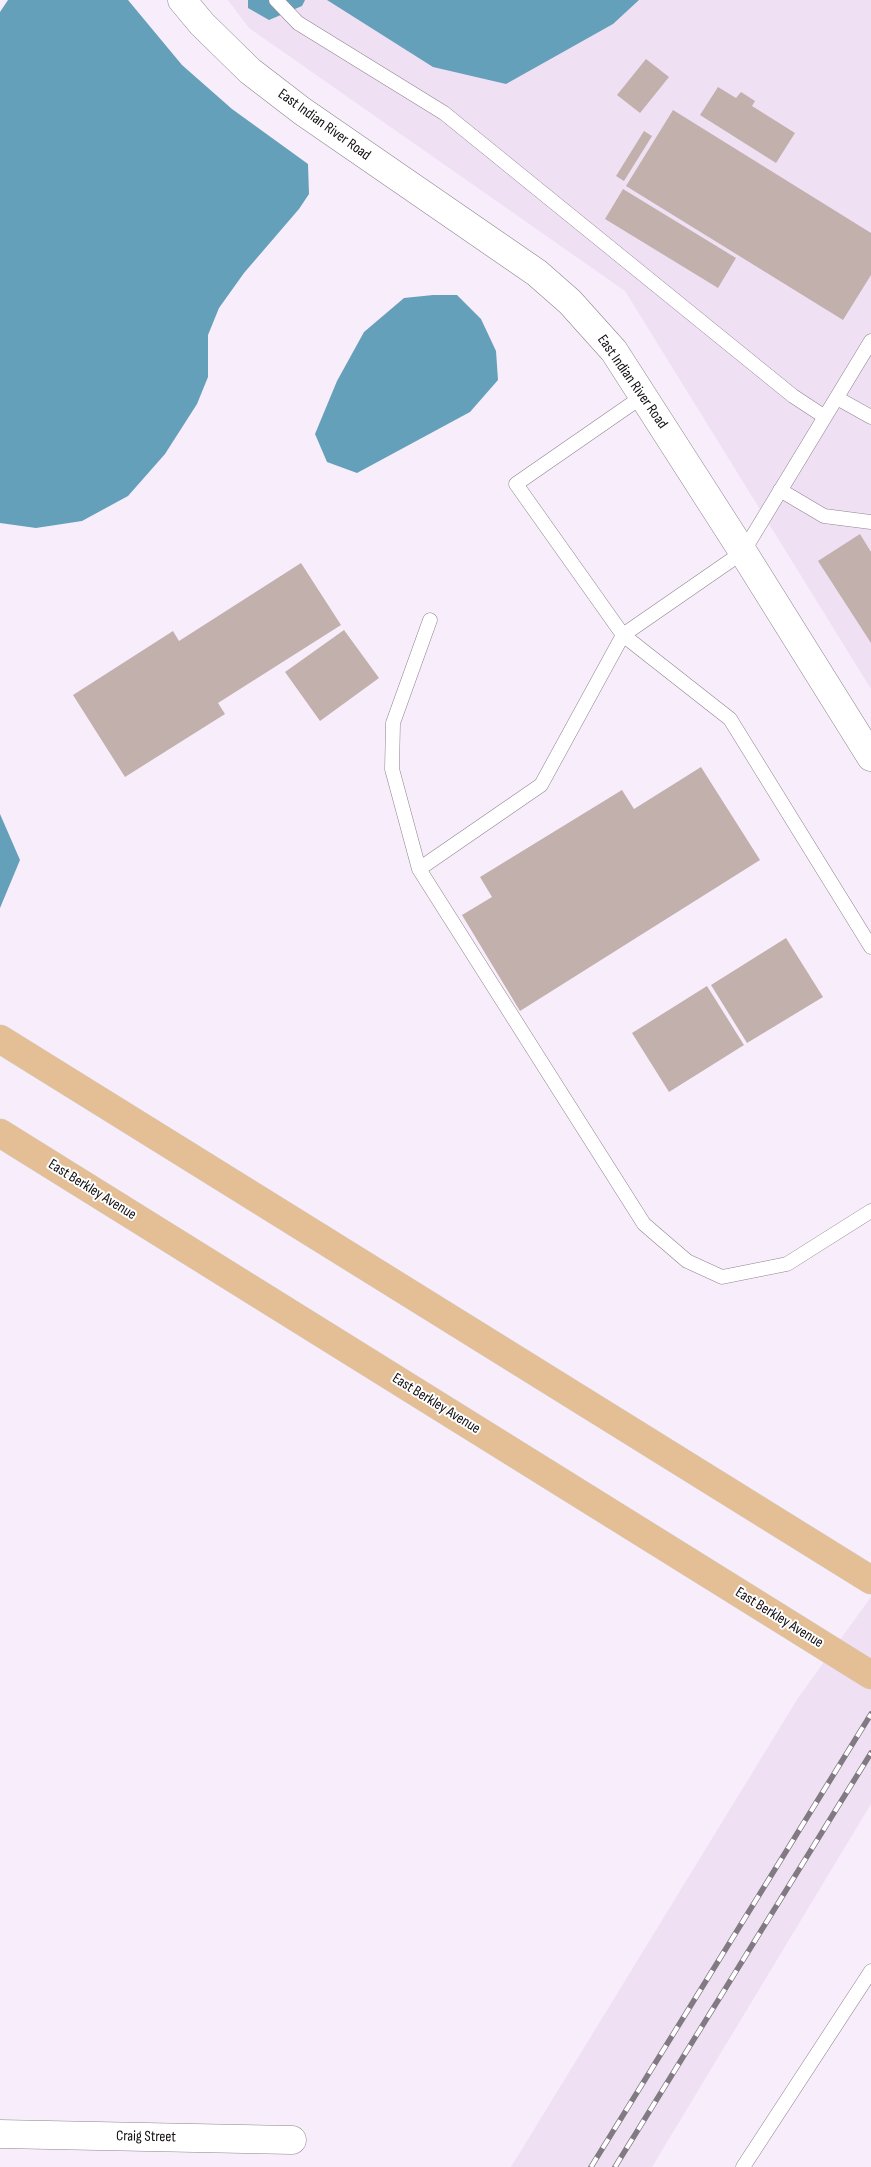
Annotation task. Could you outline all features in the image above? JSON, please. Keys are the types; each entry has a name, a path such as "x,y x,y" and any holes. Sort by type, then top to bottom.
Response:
{"main road":[{"path":"0,1039 871,1580"},
{"name":"East Berkley Avenue","path":"0,1133 871,1675"}],"street":[{"name":"East Indian River Road","path":"182,0 202,24 250,71 302,111 537,273 570,302 614,351 871,757"},
{"name":"Craig Street","path":"0,2134 292,2140"}],"lane":[{"path":"276,0 298,23 444,113 793,396 825,417"},
{"path":"419,869 541,785 623,634 743,552 871,342"},
{"path":"643,396 516,484 623,634 730,719 871,947"},
{"path":"837,398 871,418"},
{"path":"780,490 824,516 871,522"},
{"path":"430,620 393,723 392,769 419,869 644,1224 687,1261 722,1277 787,1264 871,1211"},
{"path":"743,2167 871,1971"}],"shaded area":[{"path":"228,0 871,0 871,689 625,291 249,28"},
{"path":"871,1597 871,1804 652,2167 511,2167 798,1698"}],"water":[{"path":"8,0 128,0 182,65 232,109 308,164 309,194 299,209 244,273 219,308 208,335 208,377 197,404 165,454 128,496 82,521 36,528 0,523 0,12"},
{"path":"248,0 305,0 302,6 269,20 248,8"},
{"path":"327,0 639,0 613,24 506,84 433,67"},
{"path":"457,295 481,319 496,351 498,380 470,412 357,473 327,462 315,434 337,381 364,332 404,298"},
{"path":"0,814 20,860 0,908"}],"building":[{"path":"646,59 669,77 640,113 617,95"},
{"path":"718,87 736,98 741,92 755,101 752,106 795,133 776,163 700,115"},
{"path":"673,110 871,233 871,275 843,320 626,186"},
{"path":"644,131 652,136 624,181 616,176"},
{"path":"623,189 736,258 718,288 605,219"},
{"path":"860,534 871,552 871,643 818,561"},
{"path":"301,563 341,625 218,703 225,714 125,777 73,695 173,631 179,641"},
{"path":"344,630 379,678 320,721 285,672"},
{"path":"701,767 760,860 520,1011 462,915 492,897 480,877 622,790 634,809"},
{"path":"786,938 823,997 747,1043 711,985"},
{"path":"707,986 744,1045 669,1092 632,1033"}],"railway":[{"path":"591,2167 871,1714"},
{"path":"615,2167 871,1753"}]}
